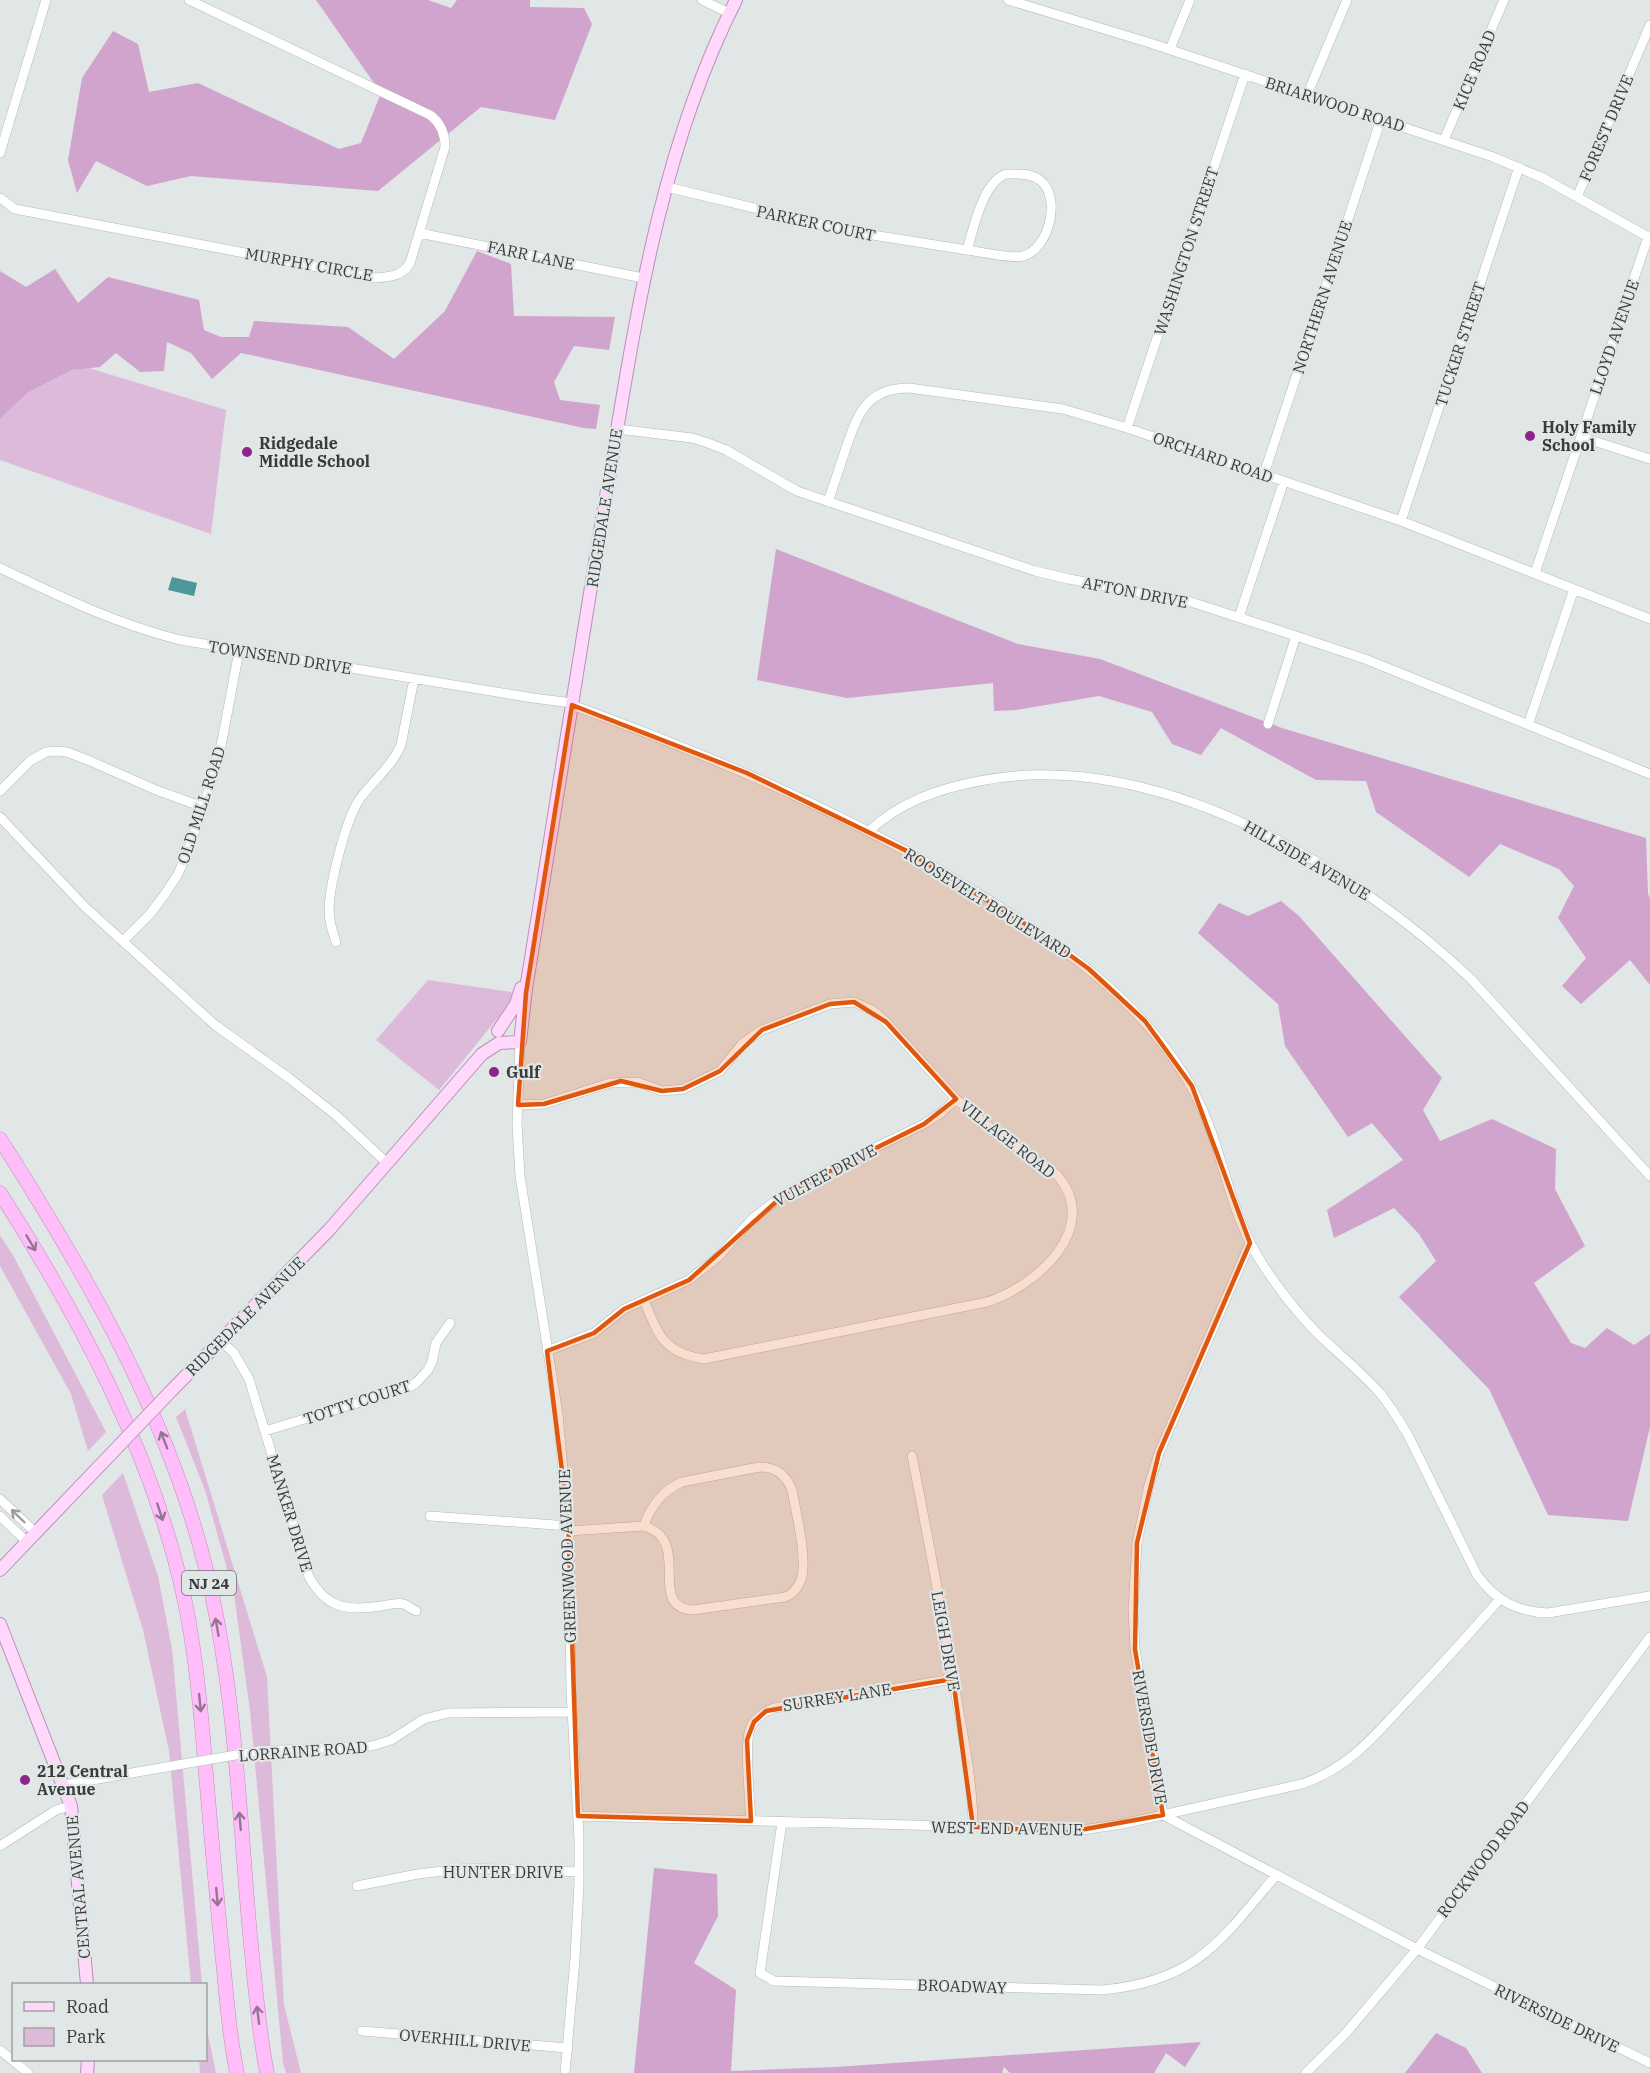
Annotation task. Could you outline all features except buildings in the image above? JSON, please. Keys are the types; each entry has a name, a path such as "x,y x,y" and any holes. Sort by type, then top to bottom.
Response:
{"highway":[{"name":"NJ 24","path":"0,1139 70,1254 130,1365 156,1420 178,1476 197,1536 212,1596 224,1666 257,2007 267,2073"},
{"name":"NJ 24","path":"0,1193 44,1264 104,1377 132,1435 153,1488 171,1545 185,1603 195,1662 222,1956 237,2073"}],"main road":[{"name":"RIDGEDALE AVENUE","path":"0,1570 220,1340 329,1230 482,1054 499,1043 520,1042 572,704 643,278 689,109 736,0"},
{"name":"RIDGEDALE AVENUE","path":"482,1054 482,1047 498,1030 516,1004 520,990 528,980"},
{"path":"498,1030 510,1027 522,1028"},
{"name":"CENTRAL AVENUE","path":"0,1624 71,1806 87,1983"}],"street":[{"path":"0,153 46,0"},
{"name":"MURPHY CIRCLE","path":"0,198 15,209 375,278 394,276 407,269 411,263 444,147 443,131 434,118 189,0"},
{"path":"702,0 729,13"},
{"name":"BRIARWOOD ROAD","path":"1008,0 1032,3 1519,167 1649,237"},
{"path":"1170,49 1190,0"},
{"path":"1307,95 1347,0"},
{"name":"KICE ROAD","path":"1444,140 1504,0"},
{"name":"FOREST DRIVE","path":"1577,197 1650,25"},
{"name":"WASHINGTON STREET","path":"1127,428 1245,74"},
{"name":"NORTHERN AVENUE","path":"1264,474 1381,120"},
{"name":"TUCKER STREET","path":"1401,521 1519,167"},
{"name":"PARKER COURT","path":"667,187 854,232 967,250 1017,257 1035,249 1046,232 1051,211 1049,193 1043,182 1028,175 1016,174 1006,174 995,180 987,192 967,250"},
{"name":"FARR LANE","path":"419,232 643,278"},
{"name":"LLOYD AVENUE","path":"1535,573 1649,237"},
{"name":"ORCHARD ROAD","path":"828,502 856,418 869,402 886,391 909,388 1063,409 1127,428 1401,521 1650,619"},
{"name":"AFTON DRIVE","path":"617,429 692,438 726,450 787,487 1035,571 1191,602 1365,659 1650,774"},
{"path":"1581,437 1650,459"},
{"path":"1239,617 1284,481"},
{"name":"TOWNSEND DRIVE","path":"0,568 64,600 125,624 180,640 572,704"},
{"path":"1528,725 1574,589"},
{"path":"1268,724 1296,636"},
{"name":"OLD MILL ROAD","path":"123,941 150,914 178,874 203,807 222,741 239,651"},
{"path":"336,942 329,919 329,900 331,884 351,815 360,799 397,754 401,745 414,679"},
{"name":"ROOSEVELT BOULEVARD","path":"572,704 704,755 869,831 966,885 1037,931 1089,969 1134,1009 1192,1086 1210,1128 1238,1218 1250,1243 1275,1283 1300,1314 1363,1375 1396,1416 1408,1435 1477,1575 1488,1589 1500,1599 1523,1610 1548,1613 1650,1596"},
{"path":"0,791 30,760 46,752 57,751 67,752 134,782 203,807"},
{"name":"HILLSIDE AVENUE","path":"869,831 898,809 937,791 989,779 1040,774 1070,775 1118,782 1161,792 1237,821 1288,846 1357,886 1450,959 1471,979 1650,1176"},
{"path":"0,817 84,906 215,1025 329,1110 388,1164"},
{"name":"VILLAGE ROAD","path":"518,1106 544,1104 621,1081 637,1082 662,1091 683,1089 720,1071 742,1044 762,1030 830,1004 843,1002 863,1004 886,1022 956,1099 994,1131 1057,1175 1064,1183 1072,1202 1072,1220 1064,1243 1046,1265 1013,1291 987,1302 704,1359 681,1352 662,1339 656,1331 644,1300"},
{"name":"GREENWOOD AVENUE","path":"520,1042 518,1106 520,1176 558,1414 569,1529 572,1712 579,1872 575,1959 565,2073"},
{"name":"VULTEE DRIVE","path":"548,1351 594,1333 624,1309 678,1285 704,1269 753,1218 786,1193 924,1124 956,1099"},
{"name":"RIVERSIDE DRIVE","path":"1250,1243 1159,1453 1147,1494 1137,1543 1133,1609 1136,1649 1163,1815 1417,1949 1650,2063"},
{"name":"TOTTY COURT","path":"265,1431 410,1387 428,1370 436,1343 450,1323"},
{"name":"MANKER DRIVE","path":"220,1340 234,1353 249,1379 309,1577 321,1594 338,1606 347,1609 358,1610 398,1603 416,1611"},
{"name":"LEIGH DRIVE","path":"912,1456 953,1679 973,1805 973,1827"},
{"path":"430,1516 569,1529 644,1526 658,1532 664,1538 670,1560 669,1589 676,1604 686,1610 785,1597 797,1589 801,1582 803,1563 792,1490 784,1476 772,1468 759,1467 674,1485 653,1508 644,1526"},
{"path":"0,1498 36,1533"},
{"path":"0,1516 27,1542"},
{"name":"WEST END AVENUE","path":"578,1816 973,1827 1069,1832 1122,1824 1302,1784 1331,1773 1356,1754 1451,1655 1500,1599"},
{"name":"ROCKWOOD ROAD","path":"1306,2073 1346,2033 1417,1949 1650,1637"},
{"name":"SURREY LANE","path":"751,1821 747,1740 753,1722 765,1711 953,1679"},
{"name":"LORRAINE ROAD","path":"64,1785 259,1751 372,1746 391,1740 424,1719 448,1713 572,1712"},
{"path":"0,1846 56,1810 71,1806"},
{"name":"BROADWAY","path":"782,1822 760,1973 774,1981 1102,1990 1141,1985 1180,1970 1210,1950 1276,1875"},
{"name":"HUNTER DRIVE","path":"357,1886 451,1869 579,1872"},
{"name":"OVERHILL DRIVE","path":"362,2031 568,2048"},
{"path":"0,2050 12,2060"},
{"path":"13,2061 28,2073"}],"highlighted area":[{"path":"572,705 747,773 905,850 1037,931 1089,969 1145,1021 1192,1086 1250,1243 1159,1453 1137,1543 1135,1649 1163,1815 1069,1832 973,1827 953,1679 766,1711 754,1722 747,1740 751,1821 578,1816 568,1519 547,1351 594,1333 624,1309 689,1280 786,1193 924,1124 956,1099 886,1022 854,1002 830,1004 762,1030 720,1071 683,1089 662,1091 621,1081 544,1104 518,1105 526,993"}],"green space":[{"path":"89,368 226,410 211,534 0,460 0,419 27,393 72,370"},
{"path":"428,980 512,992 510,1003 439,1090 376,1040"},
{"path":"0,1235 14,1257 106,1432 88,1451 71,1394 0,1266"},
{"path":"185,1409 267,1677 284,2005 301,2073 286,2073 283,2063 250,1711 234,1594 205,1490 176,1417"},
{"path":"123,1473 158,1576 172,1649 202,1983 191,1983 169,1751 143,1630 102,1495"},
{"path":"207,2030 216,2073 200,2073 199,2061 207,2061"}],"shaded area":[{"path":"316,0 428,0 451,8 457,0 530,0 530,7 584,8 592,24 555,120 481,107 378,191 191,176 147,186 96,161 77,193 68,160 82,78 113,31 138,44 149,92 198,83 339,149 361,143 381,93"},
{"path":"477,251 511,264 514,316 615,317 609,350 574,346 554,382 560,400 600,405 596,429 241,353 212,379 191,353 167,342 164,371 140,372 116,353 100,367 72,370 27,393 0,419 0,271 26,287 55,269 78,303 108,277 199,300 204,330 221,337 249,337 254,321 348,327 394,359 445,311"},
{"path":"776,549 1018,644 1100,659 1282,728 1646,838 1650,898 1650,985 1630,960 1581,1004 1562,986 1586,958 1558,918 1574,886 1559,869 1500,844 1469,877 1376,812 1366,781 1316,780 1221,728 1201,755 1172,744 1152,712 1099,696 1016,710 994,711 993,683 847,698 757,680"},
{"path":"1281,901 1299,916 1442,1078 1423,1110 1440,1141 1492,1119 1556,1149 1555,1189 1585,1246 1534,1283 1571,1343 1585,1348 1607,1328 1634,1345 1650,1334 1650,1427 1628,1521 1548,1515 1489,1389 1399,1297 1436,1261 1419,1234 1394,1208 1334,1238 1327,1210 1403,1160 1372,1123 1348,1137 1285,1046 1278,1004 1198,933 1219,903 1248,916"},
{"path":"654,1868 717,1874 718,1916 694,1963 736,1990 731,2071 836,2067 1201,2042 1185,2067 1166,2053 1154,2073 1010,2073 1004,2067 1002,2073 634,2073"},
{"path":"1436,2033 1466,2048 1482,2073 1405,2073"}],"water":[{"path":"172,577 197,583 194,596 168,590"}],"place":[{"name":"Holy Family School","path":"1530,436"},
{"name":"Ridgedale Middle School","path":"247,452"},
{"name":"Gulf","path":"494,1072"},
{"name":"212 Central Avenue","path":"25,1780"}]}
